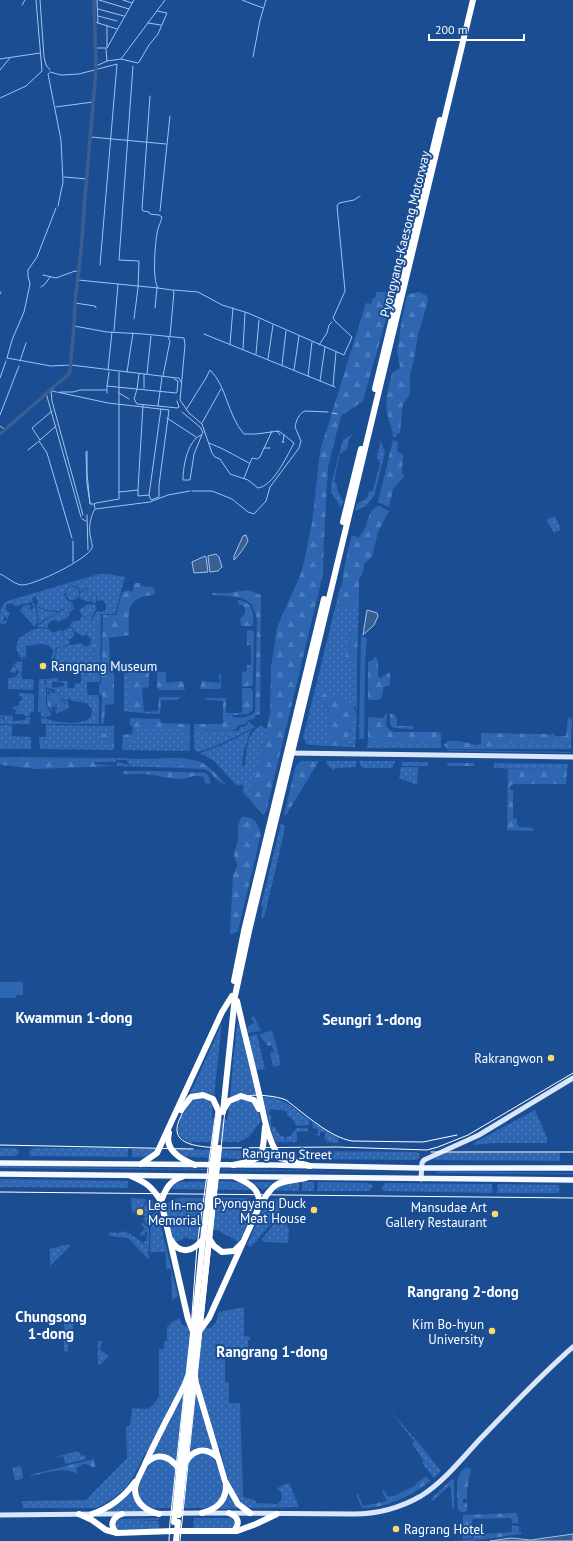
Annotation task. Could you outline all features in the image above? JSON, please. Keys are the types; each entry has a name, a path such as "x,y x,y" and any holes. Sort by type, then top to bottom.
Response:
{"highway":[{"name":"Pyongyang-Kaesong Motorway","path":"358,472 398,290 469,0"},
{"name":"Pyongyang-Kaesong Motorway","path":"358,472 473,0"},
{"path":"176,1522 185,1463 196,1334 233,996 244,931 358,472"},
{"path":"233,996 259,1095 265,1125 274,1148 280,1158 310,1166"},
{"path":"141,1164 157,1153 222,1012 233,996"},
{"path":"195,1165 183,1160 174,1152 169,1143 169,1134 184,1105 191,1097 200,1095 209,1097 216,1102 221,1112"},
{"path":"221,1112 229,1101 241,1096 251,1099 257,1104 263,1117"},
{"path":"233,1165 250,1162 262,1154 265,1125"},
{"path":"131,1176 150,1186 161,1201 188,1319 196,1334"},
{"path":"161,1201 168,1185 174,1179 182,1177"},
{"path":"235,1177 251,1184 256,1189 259,1207"},
{"path":"196,1334 209,1318 259,1207 269,1190 273,1186 284,1181 306,1178"},
{"path":"168,1235 174,1246 185,1250 193,1249 206,1238"},
{"path":"206,1238 222,1252 234,1251 244,1241"},
{"path":"193,1367 196,1383 220,1461 226,1490 221,1504 214,1509 202,1513"},
{"path":"92,1514 107,1508 131,1488 145,1465 150,1452 193,1367"},
{"path":"175,1536 180,1469 193,1367"},
{"path":"185,1463 195,1452 202,1451 210,1452 220,1461"},
{"path":"145,1465 159,1456 169,1458 180,1469"},
{"path":"138,1477 135,1491 140,1503 147,1510 159,1514"},
{"path":"225,1481 238,1504 250,1513"},
{"path":"229,1513 234,1515 237,1519 238,1523 234,1531"},
{"path":"79,1514 92,1520 106,1530 118,1533 175,1536 234,1531 256,1524 277,1514"},
{"path":"118,1533 113,1526 113,1521 117,1515 122,1514"}],"main road":[{"path":"289,753 573,757"},
{"path":"421,1179 421,1168 424,1160 479,1135 573,1078"},
{"name":"Rangrang Street","path":"0,1163 421,1168 573,1168"},
{"name":"Rangrang Street","path":"0,1174 573,1180"},
{"path":"0,1515 202,1513 354,1514 376,1513 394,1508 420,1496 436,1485 573,1347"}],"green space":[{"path":"376,292 391,293 391,302 363,401 341,416 328,467 323,574 266,812 250,793 260,759 270,714 271,668 277,627 302,571 312,523 320,451 366,303 371,304 373,298 376,297"},
{"path":"419,292 427,296 428,301 418,335 410,374 410,394 403,404 400,433 397,434 396,437 393,437 388,418 386,401 392,373 400,368 397,352 407,296 409,294"},
{"path":"353,434 349,439 347,449 340,454 334,481 343,501 341,508 331,492 331,485 343,440"},
{"path":"379,439 385,452 374,496 366,506 355,511 357,504 368,497 368,493 373,490 380,463 377,456 380,445"},
{"path":"393,440 398,442 397,451 403,455 402,471 404,477 393,489 389,507 378,502"},
{"path":"379,506 389,511 378,532 372,557 364,564 363,573 359,579 359,598 355,605 340,608 338,605 344,593 342,584 344,569 352,535 358,538 359,537 364,530 371,512"},
{"path":"555,516 561,530 554,533 547,521"},
{"path":"99,574 125,577 115,614 101,614 98,620 98,637 94,651 95,682 87,682 87,695 99,695 99,697 96,697 96,724 42,724 41,718 58,722 74,723 84,721 91,716 92,710 87,703 73,701 68,698 68,700 60,698 55,694 55,691 55,690 47,688 45,679 58,678 58,682 52,682 52,688 64,686 64,683 59,681 67,681 68,688 74,688 75,683 81,683 81,668 51,669 51,661 55,658 57,648 81,643 85,647 90,645 91,639 87,635 89,629 86,635 83,636 75,632 73,628 69,627 73,621 79,621 82,616 89,620 82,615 79,610 88,604 95,605 96,610 90,619 91,620 97,611 101,612 106,610 106,604 102,600 97,601 96,592 95,604 91,601 93,592 90,601 88,602 79,598 80,593 88,588 80,592 78,587 72,585 67,588 64,595 67,600 73,604 59,611 46,610 36,605 38,604 36,597 46,594 32,598 33,602 15,606 11,603 6,605 6,610 10,613 5,625 0,623 0,614 3,605 7,601","holes":["5,616 7,620 4,621 3,619"]},
{"path":"135,583 140,583 141,586 152,587 155,591 154,595 145,596 133,602 129,613 129,635 109,638 110,669 114,673 114,704 105,705 104,723 101,724 102,695 99,694 99,685 101,683 103,615 116,615 122,592 128,590 132,592"},
{"path":"342,584 344,593 340,602 355,604 359,598 358,628 353,627 352,629 345,661 357,659 357,711 355,706 322,703 329,711 330,715 326,740 350,732 351,724 357,719 355,747 309,745 306,744 303,737"},
{"path":"71,586 77,588 79,592 79,596 74,600 70,600 65,595 67,594 65,592 67,589"},
{"path":"248,590 261,595 260,714 255,715 255,719 248,720 245,724 239,725 232,731 197,730 196,751 194,749 194,724 222,724 223,722 223,701 208,700 204,698 226,698 226,713 241,713 242,688 251,688 253,691 253,710 248,714 233,715 232,717 244,717 255,712 257,621 255,612 252,605 242,598 213,595 212,593 228,593"},
{"path":"238,600 247,603 252,609 253,626 241,626 240,619 245,613 245,609 242,605 238,604"},
{"path":"31,603 34,603 38,619 36,625 34,626 20,611 23,606 30,604 30,609 32,609 34,607"},
{"path":"73,605 74,609 70,612 69,616 59,622 56,620 51,621 48,624 48,628 37,626 67,607"},
{"path":"36,606 46,611 58,612 38,624 39,619"},
{"path":"101,615 100,682 95,682 94,645 97,638 98,622"},
{"path":"356,626 358,628 357,659 345,661 352,629"},
{"path":"38,628 48,629 53,633 60,630 62,631 63,637 69,640 70,644 56,648 54,658 51,660 53,650 48,645 42,644 26,646 26,657 23,657 22,661 16,648 19,638"},
{"path":"67,628 71,628 74,632 74,636 70,639 66,639 63,635 63,631 66,629 68,630"},
{"path":"247,631 254,631 253,685 242,687 242,672 247,671 247,665 251,665 251,645 247,645"},
{"path":"361,635 367,639 365,661 364,739 359,739"},
{"path":"374,657 376,657 378,661 378,677 381,678 387,673 390,673 390,685 384,687 382,698 377,700 368,700 368,662 373,660"},
{"path":"18,661 22,662 22,679 34,680 33,690 8,689 8,678 14,678 19,673 14,664"},
{"path":"13,665 17,669 15,673 10,672"},
{"path":"124,672 130,672 130,712 124,711"},
{"path":"130,672 149,672 149,687 142,688 144,712 158,711 159,697 181,697 177,700 161,700 160,713 158,714 130,712"},
{"path":"158,672 166,672 167,683 183,681 185,690 159,690 159,688 157,688"},
{"path":"219,674 221,674 221,689 200,689 202,681 220,683"},
{"path":"39,679 44,679 46,688 46,697 44,696 41,712 46,715 52,715 47,717 41,717 41,713 38,712"},
{"path":"47,689 62,699 68,701 69,708 56,714 55,709 57,709 57,706 52,707 51,704 59,705 63,710 66,704 65,702 50,695 47,696 47,694"},
{"path":"327,692 348,700 356,712 357,719 351,725 348,738 342,746 331,745 326,740 330,714 327,707 319,700 322,695"},
{"path":"19,693 34,694 34,712 30,713 30,716 15,714 16,710 13,709 13,707 19,706 19,701 22,701 22,697 19,696"},
{"path":"53,695 66,704 65,708 59,712 59,705 51,704 52,713 47,704 47,696"},
{"path":"42,696 46,697 46,705 51,714 49,715 43,714 40,710 40,698"},
{"path":"96,697 99,697 99,724 96,724 94,700"},
{"path":"385,714 387,714 386,726 391,731 438,732 441,734 441,748 434,748 434,743 368,741 368,717 384,718"},
{"path":"390,714 395,714 395,717 397,717 397,726 413,726 413,729 393,728 390,724"},
{"path":"0,715 13,716 13,721 25,720 26,717 30,717 30,724 0,724 0,718 3,718 4,721 4,717 0,717"},
{"path":"568,717 572,719 571,743 498,743 497,746 481,746 480,749 447,749 444,745 448,741 476,745 481,744 481,733 549,734 550,736 553,733 555,736 566,736"},
{"path":"130,718 160,719 161,723 190,724 190,750 186,750 186,730 137,730 135,736 128,739 123,749 123,735 132,734 133,727 130,725"},
{"path":"248,721 255,727 221,744 199,752 196,751 196,730 239,731 240,727 247,726"},
{"path":"0,725 12,725 12,736 31,737 31,749 0,749"},
{"path":"46,725 102,726 102,729 108,729 111,732 111,734 102,734 109,748 114,747 114,750 40,749 39,737 46,737"},
{"path":"261,725 267,730 260,759 261,805 266,812 263,815 242,791 244,788 242,784 237,786 214,761 200,753 222,745 251,730 244,751 242,765 244,767 249,739"},
{"path":"102,726 114,726 114,747 109,748 101,736 102,734 111,734 108,729 102,729"},
{"path":"137,730 186,730 186,749 190,750 122,750 122,747 123,749 128,739 131,738"},
{"path":"368,741 434,743 434,748 367,748"},
{"path":"498,743 571,743 571,749 480,749 481,746 497,746"},
{"path":"448,751 571,752 571,753"},
{"path":"0,757 116,758 116,759 17,759"},
{"path":"0,757 17,759 116,759 116,762 95,762 94,764 116,766 35,769 2,765 0,764"},
{"path":"117,758 141,759 141,762 184,762 188,764 187,766 154,767 117,766 117,762 130,765 126,760 117,760"},
{"path":"182,758 198,761 210,768 225,784 204,769 154,767 187,766 188,764 184,762 141,762 141,759"},
{"path":"301,761 319,761 286,815 284,815 296,765"},
{"path":"326,761 356,761 356,767 335,768 334,770 328,766"},
{"path":"360,761 395,762 392,768 363,768 360,765"},
{"path":"402,762 428,762 428,766 402,766"},
{"path":"447,763 474,763 474,766 448,766"},
{"path":"494,763 568,764 567,770 494,768"},
{"path":"401,767 418,767 417,785 399,778"},
{"path":"508,769 567,770 566,784 513,784 510,786 510,790 513,790 513,818 517,819 517,825 520,827 533,828 533,831 507,830"},
{"path":"124,771 206,773 211,783 205,783 204,777 200,776 174,779 146,774 122,773"},
{"path":"242,817 253,819 259,827 261,834 238,931 230,935 233,875 238,864 234,854 238,839 238,825"},
{"path":"281,823 285,826 264,918 261,917 263,908 261,906"},
{"path":"0,982 23,982 23,995 16,995 16,998 0,998"},
{"path":"254,1016 261,1031 248,1033 247,1028 254,1022 251,1018"},
{"path":"222,1023 214,1097 208,1093 202,1092 189,1096"},
{"path":"237,1023 240,1026 256,1095 245,1094 230,1098"},
{"path":"271,1031 273,1033 281,1065 273,1067 270,1053 274,1052 272,1045 268,1046 261,1038 260,1034"},
{"path":"257,1034 265,1069 256,1070 248,1037"},
{"path":"268,1097 279,1100 290,1106 310,1120 309,1125 296,1126 295,1122 287,1116 287,1111 270,1109 269,1114 271,1115 271,1126 275,1127 278,1134 285,1137 285,1143 275,1141 263,1098"},
{"path":"201,1098 208,1099 213,1105 212,1118 227,1120 230,1104 238,1099 250,1100 256,1107 261,1121 249,1137 239,1142 191,1143 184,1140 180,1136 178,1131 179,1126 183,1113 190,1102"},
{"path":"535,1110 547,1138 547,1143 494,1143 474,1145 474,1143"},
{"path":"312,1122 338,1138 339,1143 327,1142 327,1140 324,1139 326,1132 320,1132 320,1136 316,1135 318,1134 318,1129 313,1128"},
{"path":"296,1128 307,1128 309,1131 297,1132 297,1142 286,1142 286,1137 290,1136"},
{"path":"0,1148 15,1148 18,1150 18,1154 15,1156 0,1156"},
{"path":"32,1148 128,1148 128,1157 31,1156 29,1153"},
{"path":"132,1149 157,1150 146,1157 132,1157"},
{"path":"176,1150 259,1151 260,1153 252,1158 246,1159 191,1157 183,1156"},
{"path":"299,1151 414,1152 419,1153 420,1158 416,1160 300,1159"},
{"path":"445,1153 560,1153 560,1161 433,1160"},
{"path":"0,1166 405,1172 0,1168"},
{"path":"441,1171 573,1173 573,1174 434,1173"},
{"path":"0,1179 128,1181 128,1188 0,1187"},
{"path":"223,1181 245,1183 252,1190 170,1189 175,1183 179,1182"},
{"path":"291,1182 299,1182 299,1191 273,1190 274,1188"},
{"path":"302,1182 314,1182 314,1191 302,1191"},
{"path":"318,1182 368,1183 373,1187 369,1191 317,1191"},
{"path":"254,1183 272,1183 263,1190"},
{"path":"385,1183 492,1184 493,1193 384,1191 382,1187"},
{"path":"498,1184 559,1185 559,1193 497,1193"},
{"path":"131,1198 147,1199 141,1209 137,1212 138,1214 132,1212"},
{"path":"246,1198 255,1208 239,1242 217,1230 200,1233 195,1240 185,1237 175,1242 168,1226 165,1210 172,1199"},
{"path":"149,1199 152,1200 156,1208 150,1215 149,1228 143,1219 147,1216 141,1216 143,1212 142,1210"},
{"path":"273,1199 281,1199 280,1214 251,1247 247,1245 265,1205"},
{"path":"157,1210 178,1296 172,1301 171,1269 166,1269 166,1252 150,1252 151,1216"},
{"path":"280,1217 281,1220 286,1222 289,1230 288,1243 266,1242 261,1240"},
{"path":"142,1222 149,1229 149,1252 143,1241 147,1241 147,1232 145,1232 145,1236 141,1236 140,1233 145,1229 141,1224"},
{"path":"120,1231 121,1233 124,1231 145,1245 149,1260 128,1238 109,1236 109,1232 119,1233"},
{"path":"69,1244 70,1246 50,1266 50,1249"},
{"path":"244,1307 244,1336 250,1337 250,1340 248,1340 248,1349 225,1350 225,1382 229,1383 229,1403 240,1403 243,1497 254,1500 257,1503 277,1504 282,1499 282,1494 277,1488 289,1483 298,1507 251,1508 245,1505 234,1492 230,1483 221,1449 214,1452 211,1456 221,1475 223,1493 219,1501 207,1508 150,1508 143,1502 139,1496 140,1483 153,1455 145,1453 129,1484 119,1494 100,1506 95,1508 23,1508 22,1501 86,1500 127,1458 126,1426 130,1426 132,1408 145,1409 151,1407 159,1397 159,1349 164,1349 164,1342 167,1341 167,1327 173,1321 180,1318 182,1325 184,1326 211,1328 216,1322 219,1312"},
{"path":"64,1322 75,1322 73,1325 73,1338 68,1338 68,1352 64,1351"},
{"path":"98,1341 102,1341 100,1350 109,1356 100,1365 98,1364"},
{"path":"387,1407 441,1471 434,1478 422,1463 424,1462 412,1443 414,1441"},
{"path":"77,1451 77,1453 80,1452 81,1456 85,1455 86,1459 65,1464 63,1456 56,1458 56,1457"},
{"path":"94,1459 94,1468 83,1464 76,1469 78,1475 73,1472 61,1470 30,1475"},
{"path":"21,1466 23,1477 19,1480 15,1480 12,1468"},
{"path":"466,1467 471,1469 467,1499 463,1499 463,1503 467,1503 467,1512 461,1512 458,1509 457,1486 459,1475"},
{"path":"426,1476 430,1481 415,1492 380,1506 362,1508 356,1495 358,1494 363,1506 387,1501 382,1491 384,1490 388,1497 394,1496 416,1485 415,1484"},
{"path":"452,1479 454,1480 454,1509 452,1508 451,1489 449,1486 433,1501 431,1499"},
{"path":"132,1490 135,1501 142,1511 108,1511 122,1501"},
{"path":"228,1492 238,1509 220,1509"},
{"path":"516,1513 518,1516 518,1523 512,1523 511,1518 473,1519 474,1534 472,1534 472,1538 463,1539 463,1515"},
{"path":"159,1518 159,1520 135,1521 159,1521 159,1529 119,1530 115,1528 115,1521 118,1519"},
{"path":"194,1518 231,1518 235,1522 234,1527 232,1528 193,1529"},
{"path":"512,1526 519,1526 519,1532 521,1532 521,1534 472,1541 458,1541 473,1539 473,1535 512,1532"}],"shaded area":[{"path":"246,535 248,541 234,560 234,556 243,536"},
{"path":"216,554 219,557 222,567 218,571 210,572 208,556"},
{"path":"205,556 208,572 194,573 192,562"},
{"path":"367,610 377,613 378,616 374,625 363,635"},
{"path":"573,1534 573,1541 490,1541 511,1538 531,1540"}],"waterway":[{"path":"22,5 25,0"},
{"path":"0,98 26,86 42,71 36,0"},
{"path":"40,0 44,57 46,65 50,70"},
{"path":"94,0 96,67"},
{"path":"97,0 98,23"},
{"path":"99,0 129,9"},
{"path":"123,0 132,3"},
{"path":"95,48 107,48 134,0"},
{"path":"121,59 165,0"},
{"path":"242,0 263,8"},
{"path":"253,57 260,20 266,0"},
{"path":"98,9 124,16"},
{"path":"107,61 121,59 138,63 158,34 167,13 157,11"},
{"path":"98,16 117,21"},
{"path":"95,22 117,29"},
{"path":"148,23 161,25"},
{"path":"107,26 107,47"},
{"path":"96,66 107,61 106,49"},
{"path":"0,59 40,53"},
{"path":"0,70 10,58"},
{"path":"50,72 61,75 79,74 117,64 100,265"},
{"path":"133,66 119,260 139,261 138,288 134,319"},
{"path":"84,209 96,70"},
{"path":"49,73 61,140 63,182 58,206"},
{"path":"150,96 142,209 150,214 159,215 162,217 156,241 155,277 158,288 172,290 174,292 170,336"},
{"path":"56,107 93,102"},
{"path":"160,211 170,116"},
{"path":"91,137 166,144"},
{"path":"64,177 87,179"},
{"path":"173,290 198,292 222,305 248,313 344,355 352,337 333,318 345,291 337,206 339,203 354,200 360,196"},
{"path":"7,358 12,340 24,312 30,284 28,270 37,257 56,208"},
{"path":"50,390 69,374 70,370 84,211"},
{"path":"43,275 56,278 75,271 79,272"},
{"path":"41,287 50,277"},
{"path":"78,280 158,288"},
{"path":"114,331 118,284"},
{"path":"155,308 157,288"},
{"path":"75,303 95,306 96,308"},
{"path":"230,344 233,308"},
{"path":"243,349 245,313"},
{"path":"256,354 259,320"},
{"path":"319,345 332,322"},
{"path":"268,359 273,325"},
{"path":"74,326 107,332 184,338 185,345 180,400 189,413 202,424 212,453 215,457 220,459 230,474 248,480 258,488 264,486 274,477 294,443 279,431 244,434 234,418 220,384 210,370 206,378 186,410"},
{"path":"282,365 286,331"},
{"path":"108,370 112,332"},
{"path":"127,372 133,333"},
{"path":"204,334 335,387"},
{"path":"147,374 151,336"},
{"path":"294,370 299,336"},
{"path":"163,376 170,341 168,337"},
{"path":"308,376 312,342"},
{"path":"20,361 26,343"},
{"path":"320,381 325,347"},
{"path":"333,386 336,352"},
{"path":"7,358 51,366 71,365 179,378 181,382"},
{"path":"0,378 6,361"},
{"path":"0,415 19,366"},
{"path":"107,393 109,372"},
{"path":"95,508 94,504 96,503 119,499 119,372"},
{"path":"139,374 134,399 137,404 178,408 177,401"},
{"path":"144,374 144,388"},
{"path":"158,406 162,377"},
{"path":"107,386 176,393 178,381 174,379"},
{"path":"202,423 221,389"},
{"path":"50,390 56,392"},
{"path":"51,390 52,401 83,515"},
{"path":"60,392 106,390"},
{"path":"0,434 48,392"},
{"path":"57,392 108,403 169,410 159,485 159,497 151,500 149,495 138,496 138,490 119,492"},
{"path":"46,393 81,517"},
{"path":"119,393 129,399"},
{"path":"138,490 143,405"},
{"path":"149,495 161,409"},
{"path":"40,440 32,428 52,411"},
{"path":"192,491 212,491 232,499 248,512 254,514 266,501 270,487 299,448 301,441 295,427 299,415 305,411 328,412"},
{"path":"182,412 200,427 203,432 194,454 190,480 183,480 185,462 189,448 196,438 201,435"},
{"path":"332,413 337,414"},
{"path":"167,418 196,437"},
{"path":"0,426 5,430"},
{"path":"40,440 56,426"},
{"path":"244,478 252,458 257,459 260,457 272,431"},
{"path":"277,431 280,435"},
{"path":"283,442 284,435"},
{"path":"39,441 47,453 72,538"},
{"path":"28,450 38,442"},
{"path":"209,443 249,463"},
{"path":"264,448 270,448"},
{"path":"87,451 87,473 90,504 94,504"},
{"path":"86,452 87,484 90,503"},
{"path":"0,574 22,585 38,581 72,565 88,553 92,548 90,524 95,509 150,502 168,495 190,491"},
{"path":"87,515 88,550"},
{"path":"82,519 86,521"},
{"path":"73,541 73,562"}],"tram line":[{"path":"169,1541 191,1329 197,1246 216,1111 214,1103 209,1098 197,1097 193,1098 189,1102 183,1111 177,1126 177,1133 180,1138 192,1145 200,1146 209,1147 217,1148 337,1147 427,1150 468,1135 573,1073"},
{"path":"180,1541 225,1110 229,1102 235,1098 249,1095 281,1098 286,1100 326,1130 343,1139 352,1141 423,1142 457,1135"},
{"path":"0,1145 193,1149"},
{"path":"431,1152 573,1152"},
{"path":"0,1192 573,1198"}],"place":[{"name":"Rangnang Museum","path":"43,666"},
{"name":"Rakrangwon","path":"551,1058"},
{"name":"Pyongyang Duck Meat House","path":"314,1210"},
{"name":"Lee In-mo Memorial","path":"140,1212"},
{"name":"Mansudae Art Gallery Restaurant","path":"495,1214"},
{"name":"Kim Bo-hyun University","path":"492,1331"},
{"name":"Ragrang Hotel","path":"396,1529"}],"district":[{"name":"Kwammun 1-dong","path":"74,1017"},
{"name":"Seungri 1-dong","path":"372,1019"},
{"name":"Rangrang 2-dong","path":"463,1291"},
{"name":"Chungsong 1-dong","path":"51,1324"},
{"name":"Rangrang 1-dong","path":"272,1351"}]}
